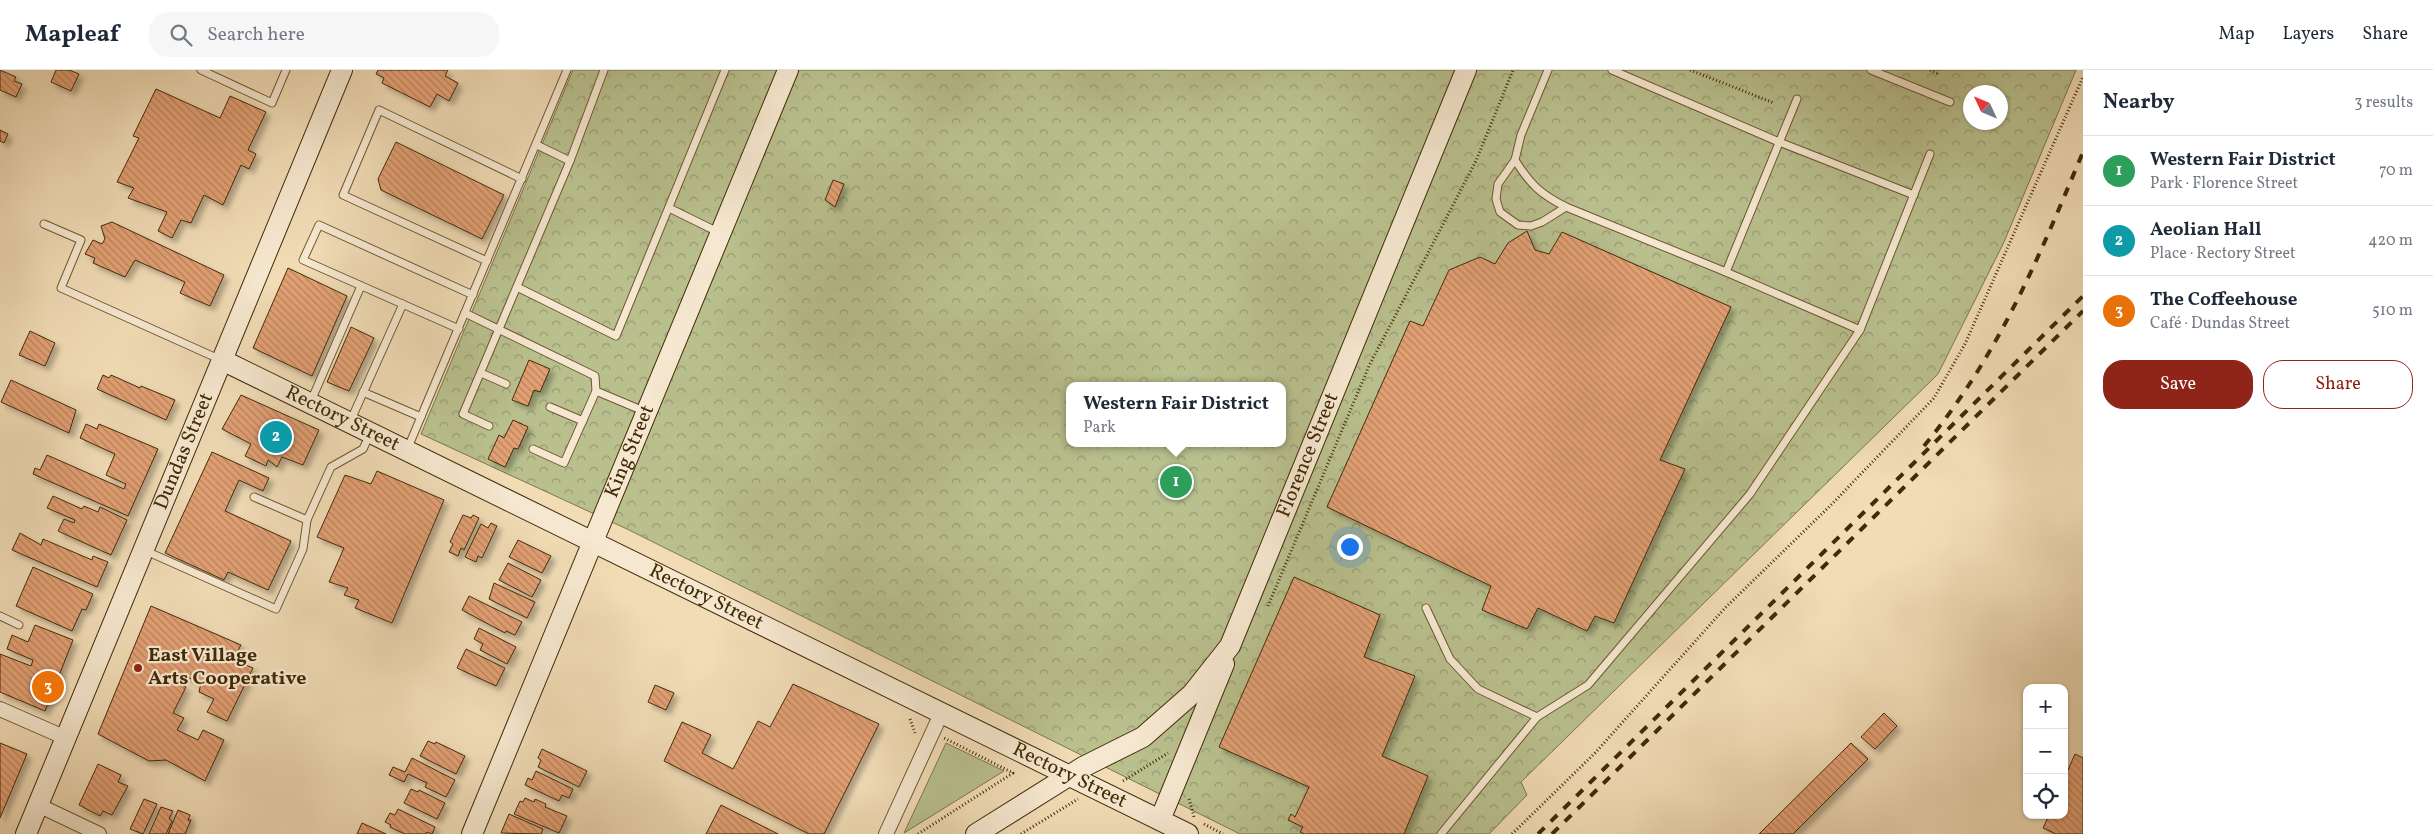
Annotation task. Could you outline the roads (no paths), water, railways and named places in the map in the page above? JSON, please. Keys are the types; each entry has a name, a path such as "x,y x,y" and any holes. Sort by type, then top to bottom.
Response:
{"main road":[{"name":"King Street","path":"472,834 788,70"},
{"name":"Florence Street","path":"976,834 1003,820 1070,775 1143,736 1192,694 1230,646 1466,70"},
{"name":"Dundas Street","path":"26,834 339,71"},
{"name":"Rectory Street","path":"222,360 593,540 941,714 1070,775 1163,812 1195,828"},
{"path":"1163,812 1230,646"}],"street":[{"path":"0,709 66,738"},
{"path":"886,834 941,714"},
{"path":"38,805 99,834"}],"lane":[{"path":"201,70 272,103 286,70"},
{"path":"407,450 567,70"},
{"path":"489,426 463,414 570,161 604,70"},
{"path":"518,287 616,336 725,70"},
{"path":"1548,70 1521,135 1515,160 1498,184 1496,199 1500,212 1518,225 1531,226 1542,222 1566,207"},
{"path":"1612,70 1779,142 1914,195"},
{"path":"1871,70 1950,102"},
{"path":"1726,272 1797,99"},
{"path":"487,261 343,195 379,110 522,179"},
{"path":"537,144 570,161"},
{"path":"1441,834 1537,717 1588,685 1750,494 1860,330 1930,154"},
{"path":"1515,160 1528,182 1546,196 1566,207 1726,272 1860,330"},
{"path":"669,208 720,232"},
{"path":"44,224 81,240 61,288 222,360"},
{"path":"459,329 303,260 319,225 473,295"},
{"path":"310,403 361,286"},
{"path":"349,422 403,304"},
{"path":"465,312 595,376 596,391 564,463 534,449"},
{"path":"481,373 506,384"},
{"path":"596,391 646,412"},
{"path":"363,392 421,417"},
{"path":"550,407 582,421"},
{"path":"143,550 276,609 303,549 307,520 331,467 363,449 370,432"},
{"path":"254,497 307,520"},
{"path":"1426,608 1450,659 1478,689 1537,717"},
{"path":"0,616 19,625"}],"railway":[{"path":"1924,446 1951,412 1974,377 2015,305 2050,230 2083,152"},
{"path":"1538,834 2083,296"},
{"path":"1552,834 2083,311"}],"place":[{"name":"Aeolian Hall","path":"276,437"},
{"name":"Western Fair District","path":"1176,482"},
{"name":"East Village Arts Cooperative","path":"138,668"},
{"name":"The Coffeehouse","path":"48,687"}]}
